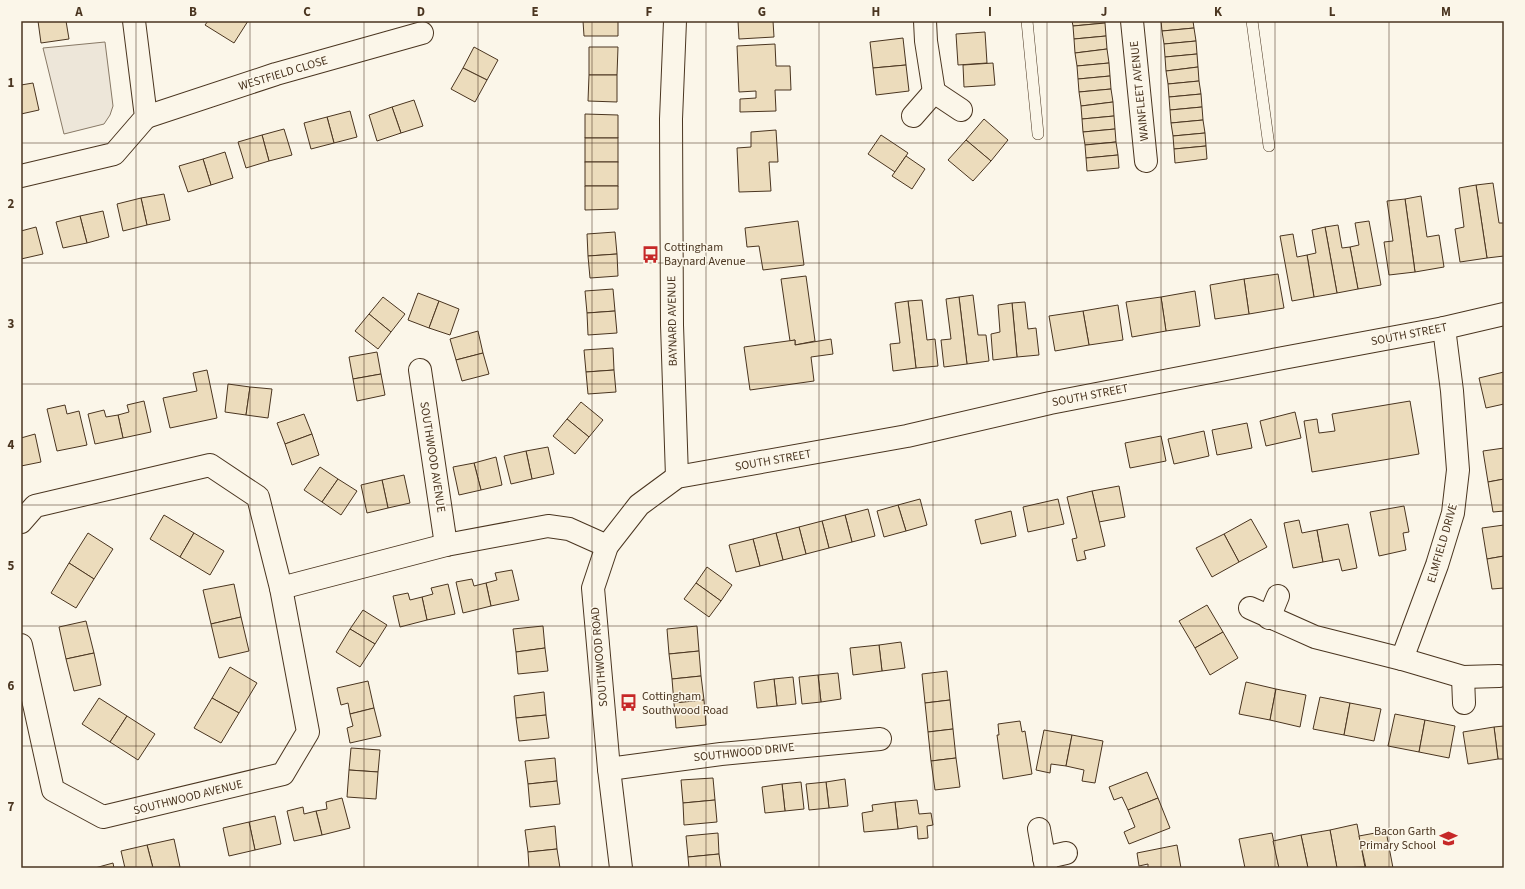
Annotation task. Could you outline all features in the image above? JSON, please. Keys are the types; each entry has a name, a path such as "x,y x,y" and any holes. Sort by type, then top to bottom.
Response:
{"street":[{"path":"21,176 114,154 146,117 134,21"},
{"name":"BAYNARD AVENUE","path":"675,21 672,119 672,325 677,477"},
{"path":"925,21 926,41 934,92 961,110"},
{"name":"WAINFLEET AVENUE","path":"1132,21 1146,161"},
{"name":"WESTFIELD CLOSE","path":"146,117 276,74 422,34"},
{"path":"913,116 934,92"},
{"name":"SOUTH STREET","path":"677,477 907,436 1050,403 1444,328 1504,314"},
{"name":"ELMFIELD DRIVE","path":"1402,659 1437,565 1453,513 1458,470 1452,391 1444,328"},
{"name":"SOUTHWOOD AVENUE","path":"420,370 446,545"},
{"name":"SOUTHWOOD AVENUE","path":"21,522 35,506 210,466 258,497 281,588 308,732 282,774 103,817 53,790 21,645"},
{"name":"SOUTHWOOD ROAD","path":"621,868 609,769 593,588 607,546 639,505 677,477"},
{"path":"281,588 446,545 548,526 569,529 607,546"},
{"path":"1278,596 1260,613 1315,637 1463,676 1499,676"},
{"path":"1463,676 1464,703"},
{"name":"SOUTHWOOD DRIVE","path":"609,769 721,754 880,739"},
{"path":"1039,829 1045,863 1066,853"}],"lane":[{"path":"1027,21 1038,134"},
{"path":"1252,21 1269,146"}],"shaded area":[{"path":"105,42 113,106 110,115 104,124 64,134 43,48"}],"building":[{"path":"38,21 66,21 69,39 41,43"},
{"path":"208,21 248,21 234,43 205,25"},
{"path":"583,21 618,21 618,36 584,36"},
{"path":"738,21 773,21 774,37 739,39"},
{"path":"1072,21 1105,21 1105,23 1073,26"},
{"path":"1161,21 1193,21 1194,28 1162,31"},
{"path":"1105,23 1106,36 1074,39 1073,26"},
{"path":"1194,28 1196,41 1164,44 1162,31"},
{"path":"985,32 987,63 958,65 956,34"},
{"path":"1106,36 1107,49 1075,53 1074,39"},
{"path":"903,38 906,65 873,68 870,42"},
{"path":"1196,41 1197,54 1165,57 1164,44"},
{"path":"775,44 776,66 790,66 791,90 775,90 776,111 740,112 740,99 756,98 756,91 739,92 737,46"},
{"path":"474,47 498,60 487,80 463,68"},
{"path":"589,47 618,47 617,75 589,75"},
{"path":"1107,49 1109,63 1077,66 1075,53"},
{"path":"1197,54 1198,67 1166,71 1165,57"},
{"path":"993,63 995,85 964,87 963,65"},
{"path":"1109,63 1110,76 1078,79 1077,66"},
{"path":"906,65 909,91 876,95 873,68"},
{"path":"1198,67 1199,81 1168,84 1166,71"},
{"path":"463,68 487,80 475,102 451,89"},
{"path":"589,75 617,75 617,102 588,101"},
{"path":"1110,76 1111,89 1079,92 1078,79"},
{"path":"1199,81 1201,94 1169,97 1168,84"},
{"path":"33,83 39,110 21,114 21,85"},
{"path":"1111,89 1113,102 1081,106 1079,92"},
{"path":"1201,94 1202,107 1170,110 1169,97"},
{"path":"414,100 423,126 401,133 392,107"},
{"path":"1113,102 1114,116 1082,119 1081,106"},
{"path":"392,107 401,133 377,141 369,115"},
{"path":"1202,107 1203,120 1171,123 1170,110"},
{"path":"350,111 357,137 334,143 327,117"},
{"path":"585,114 618,115 618,138 585,138"},
{"path":"1114,116 1115,129 1083,132 1082,119"},
{"path":"327,117 334,143 311,149 304,123"},
{"path":"984,119 1008,140 991,161 966,140"},
{"path":"1203,120 1205,133 1173,136 1171,123"},
{"path":"284,129 292,155 269,161 262,135"},
{"path":"1115,129 1116,142 1085,145 1083,132"},
{"path":"776,130 778,162 769,162 771,191 739,192 737,148 751,147 751,132"},
{"path":"1205,133 1206,146 1174,149 1173,136"},
{"path":"262,135 269,161 246,168 238,142"},
{"path":"881,135 908,153 895,172 868,154"},
{"path":"585,138 618,138 618,162 585,162"},
{"path":"966,140 991,161 973,181 948,160"},
{"path":"1116,142 1118,155 1086,158 1085,145"},
{"path":"1206,146 1207,159 1175,163 1174,149"},
{"path":"225,152 233,178 211,185 203,159"},
{"path":"1118,155 1119,168 1087,171 1086,158"},
{"path":"906,156 925,169 912,189 892,176"},
{"path":"203,159 211,185 188,192 179,166"},
{"path":"585,162 618,162 618,186 585,186"},
{"path":"1493,183 1499,223 1504,223 1504,256 1487,258 1476,185"},
{"path":"1476,185 1487,258 1460,262 1455,229 1464,227 1459,188"},
{"path":"585,186 618,186 618,209 585,210"},
{"path":"164,194 170,220 147,225 141,198"},
{"path":"1421,196 1427,237 1439,235 1444,267 1415,272 1405,199"},
{"path":"141,198 147,225 123,231 117,204"},
{"path":"1405,199 1415,272 1389,275 1384,242 1393,241 1387,201"},
{"path":"103,211 109,237 87,243 80,216"},
{"path":"80,216 87,243 63,248 56,222"},
{"path":"798,221 804,265 763,270 759,246 747,247 745,228"},
{"path":"1369,221 1381,285 1358,289 1350,247 1359,245 1355,223"},
{"path":"1338,225 1342,248 1350,247 1358,289 1337,293 1325,227"},
{"path":"36,227 43,254 21,259 21,231"},
{"path":"1325,227 1337,293 1314,297 1307,255 1316,253 1312,230"},
{"path":"615,232 617,254 588,256 587,234"},
{"path":"1293,234 1297,257 1307,255 1314,297 1292,301 1280,236"},
{"path":"617,254 618,276 590,278 588,256"},
{"path":"1278,274 1284,308 1249,314 1244,279"},
{"path":"806,276 815,341 795,345 795,340 790,341 781,279"},
{"path":"1244,279 1249,314 1215,319 1210,285"},
{"path":"613,289 615,311 587,313 585,291"},
{"path":"1195,291 1200,326 1166,331 1161,297"},
{"path":"418,293 439,301 429,328 408,320"},
{"path":"973,295 978,335 986,335 989,361 967,364 959,297"},
{"path":"383,297 405,314 391,332 369,314"},
{"path":"959,297 967,364 944,367 941,340 951,339 946,299"},
{"path":"1161,297 1166,331 1132,337 1126,302"},
{"path":"922,300 927,340 935,339 938,366 916,368 908,301"},
{"path":"439,301 459,309 450,335 429,328"},
{"path":"908,301 916,368 893,371 890,344 900,343 895,303"},
{"path":"1025,302 1028,329 1036,328 1039,355 1017,357 1012,303"},
{"path":"1012,303 1017,357 993,360 991,334 1000,332 998,305"},
{"path":"1118,305 1123,340 1089,345 1083,311"},
{"path":"615,311 617,333 588,335 587,313"},
{"path":"1083,311 1089,345 1055,351 1049,316"},
{"path":"369,314 391,332 378,349 355,331"},
{"path":"478,331 483,353 456,360 450,339"},
{"path":"831,339 833,354 811,357 814,381 750,390 744,347 795,340 795,345"},
{"path":"613,348 614,370 586,372 584,350"},
{"path":"377,352 381,374 353,379 349,357"},
{"path":"483,353 489,374 462,381 456,360"},
{"path":"207,370 217,418 170,428 163,398 197,391 193,373"},
{"path":"614,370 616,392 588,394 586,372"},
{"path":"1504,372 1504,404 1486,408 1479,378"},
{"path":"381,374 385,395 357,401 353,379"},
{"path":"228,384 250,387 246,415 225,412"},
{"path":"250,387 272,389 268,418 246,415"},
{"path":"144,401 151,432 123,438 118,415 129,412 127,405"},
{"path":"1410,401 1419,454 1312,472 1304,421 1317,419 1319,433 1335,431 1332,414"},
{"path":"581,402 603,420 589,437 567,419"},
{"path":"65,405 67,414 79,411 87,445 57,451 47,409"},
{"path":"104,410 106,417 118,415 123,438 95,444 88,414"},
{"path":"1295,412 1301,438 1266,446 1260,421"},
{"path":"304,414 312,434 285,444 277,423"},
{"path":"567,419 589,437 575,454 553,436"},
{"path":"1247,423 1252,448 1217,455 1212,430"},
{"path":"1204,431 1209,456 1174,464 1168,439"},
{"path":"35,434 41,462 21,466 21,438"},
{"path":"312,434 319,455 292,465 285,444"},
{"path":"1161,436 1166,461 1130,468 1125,443"},
{"path":"548,447 554,474 532,479 526,451"},
{"path":"1504,448 1504,479 1488,482 1483,451"},
{"path":"526,451 532,479 511,484 504,456"},
{"path":"496,457 502,485 481,490 474,463"},
{"path":"474,463 481,490 459,495 453,467"},
{"path":"320,467 338,479 322,502 304,490"},
{"path":"404,475 410,503 388,508 382,480"},
{"path":"338,479 357,491 341,515 322,502"},
{"path":"1504,479 1504,511 1493,512 1488,482"},
{"path":"382,480 388,508 367,513 361,485"},
{"path":"1119,486 1125,517 1099,522 1092,491"},
{"path":"1092,491 1105,546 1084,551 1086,559 1077,561 1072,539 1077,538 1067,497"},
{"path":"920,499 927,525 906,531 898,505"},
{"path":"1058,499 1064,524 1028,532 1023,507"},
{"path":"898,505 906,531 884,537 877,511"},
{"path":"1404,506 1409,532 1403,533 1406,550 1379,556 1370,512"},
{"path":"868,509 875,536 852,542 845,515"},
{"path":"1011,511 1016,536 981,544 975,520"},
{"path":"164,515 194,533 180,557 150,539"},
{"path":"845,515 852,542 829,548 822,521"},
{"path":"1251,519 1267,547 1239,562 1224,534"},
{"path":"1299,520 1302,533 1317,530 1323,562 1293,568 1284,523"},
{"path":"822,521 829,548 806,554 799,527"},
{"path":"1348,524 1357,568 1342,571 1339,559 1323,562 1317,530"},
{"path":"1504,525 1504,556 1487,559 1482,528"},
{"path":"799,527 806,554 783,560 776,533"},
{"path":"88,533 113,549 94,579 69,563"},
{"path":"194,533 224,551 210,575 180,557"},
{"path":"776,533 783,560 760,566 753,539"},
{"path":"1224,534 1239,562 1212,577 1196,548"},
{"path":"753,539 760,566 736,572 729,545"},
{"path":"1504,556 1504,588 1492,589 1487,559"},
{"path":"69,563 94,579 76,608 51,593"},
{"path":"707,567 732,585 721,601 696,583"},
{"path":"512,570 519,600 491,606 486,583 497,580 495,573"},
{"path":"472,579 474,586 486,583 491,606 463,613 456,582"},
{"path":"696,583 721,601 709,617 684,599"},
{"path":"234,584 241,617 211,624 203,590"},
{"path":"448,584 455,614 427,620 422,597 433,594 431,588"},
{"path":"408,593 410,600 422,597 427,620 400,627 393,596"},
{"path":"1207,605 1223,632 1195,648 1179,621"},
{"path":"363,610 387,625 375,644 350,629"},
{"path":"241,617 249,651 219,658 211,624"},
{"path":"86,621 94,653 66,659 59,627"},
{"path":"543,626 545,648 516,652 513,629"},
{"path":"697,626 699,651 669,654 667,629"},
{"path":"350,629 375,644 360,667 336,652"},
{"path":"1223,632 1238,658 1210,675 1195,648"},
{"path":"901,642 905,668 882,671 879,645"},
{"path":"879,645 882,671 853,675 850,648"},
{"path":"545,648 548,671 518,674 516,652"},
{"path":"699,651 701,676 672,679 669,654"},
{"path":"94,653 101,685 74,691 66,659"},
{"path":"230,667 257,683 239,713 212,698"},
{"path":"947,671 950,700 925,703 922,674"},
{"path":"838,673 841,699 821,702 818,675"},
{"path":"818,675 821,702 802,704 799,677"},
{"path":"701,676 704,700 674,703 672,679"},
{"path":"793,677 796,704 777,706 774,679"},
{"path":"774,679 777,706 757,708 754,682"},
{"path":"368,681 374,708 350,714 348,703 341,705 337,688"},
{"path":"1246,682 1276,689 1270,720 1239,714"},
{"path":"1276,689 1306,695 1300,727 1270,720"},
{"path":"544,692 546,715 516,718 514,696"},
{"path":"1320,697 1350,703 1344,735 1313,729"},
{"path":"99,698 127,716 110,742 82,724"},
{"path":"212,698 239,713 221,743 194,728"},
{"path":"704,700 706,725 676,728 674,703"},
{"path":"950,700 953,729 928,732 925,703"},
{"path":"1350,703 1381,709 1374,741 1344,735"},
{"path":"374,708 381,736 350,743 347,728 353,726 350,714"},
{"path":"1395,714 1425,720 1419,752 1388,746"},
{"path":"546,715 549,738 519,741 516,718"},
{"path":"127,716 155,734 138,760 110,742"},
{"path":"1425,720 1455,726 1449,758 1419,752"},
{"path":"1020,721 1022,732 1025,731 1032,774 1003,779 997,735 999,735 998,724"},
{"path":"1504,726 1504,759 1498,759 1494,727"},
{"path":"1494,727 1498,759 1468,764 1463,732"},
{"path":"953,729 956,758 931,761 928,732"},
{"path":"1044,730 1072,735 1066,766 1051,764 1050,773 1036,770"},
{"path":"1072,735 1103,741 1095,783 1082,781 1084,770 1066,766"},
{"path":"351,748 380,750 378,772 349,770"},
{"path":"555,758 557,781 528,784 525,761"},
{"path":"956,758 960,787 935,790 931,761"},
{"path":"349,770 378,772 376,799 347,797"},
{"path":"1147,772 1158,798 1128,810 1122,797 1114,800 1109,787"},
{"path":"713,778 715,800 683,803 681,780"},
{"path":"845,779 848,806 829,808 826,782"},
{"path":"557,781 560,804 530,807 528,784"},
{"path":"801,782 804,809 785,811 782,784"},
{"path":"826,782 829,808 809,810 806,784"},
{"path":"782,784 785,811 765,813 762,787"},
{"path":"342,798 350,828 322,835 316,811 327,809 326,802"},
{"path":"1158,798 1170,828 1129,844 1124,832 1135,827 1128,810"},
{"path":"715,800 717,822 684,825 683,803"},
{"path":"917,800 919,814 931,813 933,825 927,826 928,838 918,839 917,826 898,829 895,802"},
{"path":"895,802 898,829 864,832 862,813 873,811 872,805"},
{"path":"303,807 304,814 316,811 322,835 294,841 287,811"},
{"path":"275,816 281,844 255,850 249,822"},
{"path":"249,822 255,850 229,856 223,828"},
{"path":"1357,824 1365,867 1337,868 1330,830"},
{"path":"555,826 557,849 528,852 525,830"},
{"path":"1330,830 1337,868 1308,868 1301,835"},
{"path":"1386,831 1393,868 1366,868 1359,836"},
{"path":"718,833 719,854 688,857 686,836"},
{"path":"1272,833 1279,868 1245,868 1239,839"},
{"path":"1301,835 1308,868 1279,868 1273,841"},
{"path":"174,839 180,867 153,868 147,845"},
{"path":"147,845 153,868 125,868 121,851"},
{"path":"1177,845 1181,868 1148,868 1148,864 1139,866 1137,853"},
{"path":"557,849 560,868 529,868 528,852"},
{"path":"719,854 721,868 689,868 688,857"},
{"path":"113,863 114,868 95,868"}],"place":[{"name":"Cottingham Baynard Avenue","path":"651,254"},
{"name":"Cottingham Southwood Road","path":"629,703"},
{"name":"Bacon Garth Primary School","path":"1449,838"}]}
